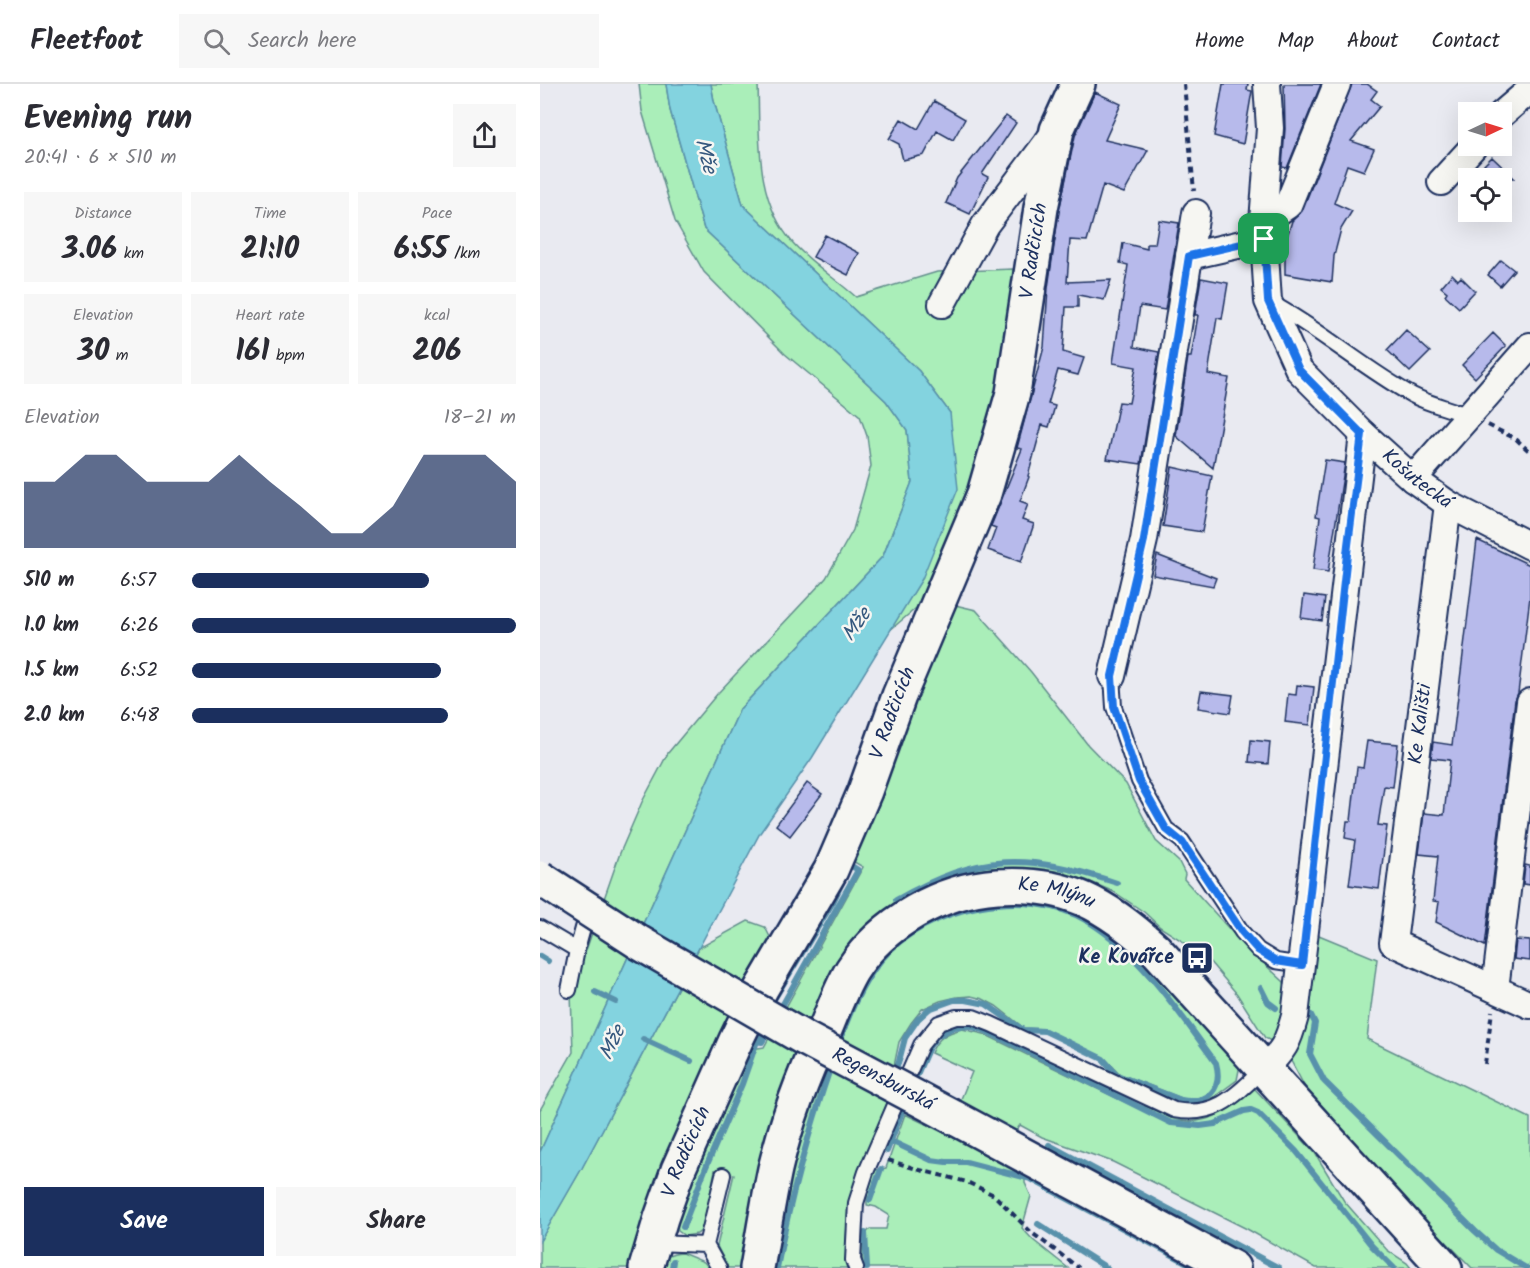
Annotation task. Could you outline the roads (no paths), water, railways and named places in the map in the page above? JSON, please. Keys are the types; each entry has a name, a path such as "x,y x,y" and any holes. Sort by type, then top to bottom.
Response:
{"street":[{"name":"V Radčicích","path":"942,303 985,225 1057,130 1078,84"},
{"name":"Košutecká","path":"1267,84 1270,128 1263,230 1268,301 1299,370 1362,434 1413,479 1448,504 1530,546"},
{"path":"1189,256 1263,230 1288,205 1337,84"},
{"path":"1512,105 1530,90"},
{"name":"V Radčicích","path":"650,1255 678,1170 736,1040 760,989 831,870 865,791 899,696 984,494 1013,393 1041,208 1057,130"},
{"path":"1441,182 1465,156"},
{"path":"1112,676 1144,540 1196,213"},
{"path":"1413,479 1530,346"},
{"path":"1263,1069 1277,1057 1289,1040 1295,1016 1362,434"},
{"name":"Ke Kališti","path":"1448,504 1394,943 1495,989"},
{"path":"1530,702 1495,989 1530,1005"},
{"name":"Regensburská","path":"540,878 640,943 802,1037 1233,1268"},
{"name":"Ke Mlýnu","path":"757,1268 775,1171 785,1134 807,1068 836,999 853,969 870,948 892,928 920,908 979,887 1034,885 1087,900 1128,924 1156,950 1445,1268"}],"lane":[{"path":"1268,301 1292,314 1414,396 1469,416"},
{"path":"1112,676 1114,707 1139,781 1166,829 1182,842 1242,932 1258,950 1276,961 1302,965"},
{"path":"569,990 590,902"},
{"path":"540,928 577,950"},
{"path":"856,1268 853,1260 856,1203 874,1154 921,1045 939,1023 956,1017 973,1017 1149,1099 1174,1110 1188,1113 1210,1110 1222,1104 1236,1095 1263,1069"},
{"path":"719,1268 706,1245 723,1175"},
{"path":"650,1255 706,1245"}],"water":[{"name":"Mže","path":"666,84 711,84 743,205 919,371 950,413 958,489 922,579 812,758 760,833 582,1168 540,1241 540,1152 740,709 883,556 912,482 907,430 886,401 704,229 670,110"}],"waterway":[{"path":"896,900 926,884 954,873 1004,862 1056,866 1117,883"},
{"path":"778,1013 858,870 850,865"},
{"path":"770,1006 833,902 847,872"},
{"path":"838,1045 861,990 881,960 900,941 924,926 951,914 979,906 1008,903 1037,904 1064,911 1089,922 1125,950 1174,1005 1216,1063 1218,1072 1215,1087 1206,1097 1191,1101 1181,1100 1117,1075 1103,1059 1045,1031 1023,1030 986,1004 954,1000 929,1009 918,1019 905,1038 894,1074"},
{"path":"540,956 548,961"},
{"path":"1261,988 1268,1002 1276,1008"},
{"path":"595,992 616,1002"},
{"path":"1304,1013 1311,1015 1315,1023 1310,1054 1324,1081 1475,1231 1496,1250 1526,1268"},
{"path":"683,1227 742,1084 763,1024"},
{"path":"912,1086 929,1047 936,1037 954,1027 968,1026 984,1030 1171,1123 1200,1126 1215,1124 1251,1110 1258,1113 1296,1151 1372,1246 1394,1268"},
{"path":"755,1041 762,1042 769,1030"},
{"path":"643,1039 691,1061"},
{"path":"777,1268 801,1164 832,1063"},
{"path":"887,1151 905,1104"},
{"path":"891,1141 931,1160 966,1162 1031,1179 1197,1268"},
{"path":"1049,1145 1279,1268"},
{"path":"870,1200 881,1169"},
{"path":"1038,1224 1107,1268"},
{"path":"865,1233 867,1268"},
{"path":"672,1268 673,1261"}],"place":[{"name":"Ke Kovářce","path":"1197,958"}]}
